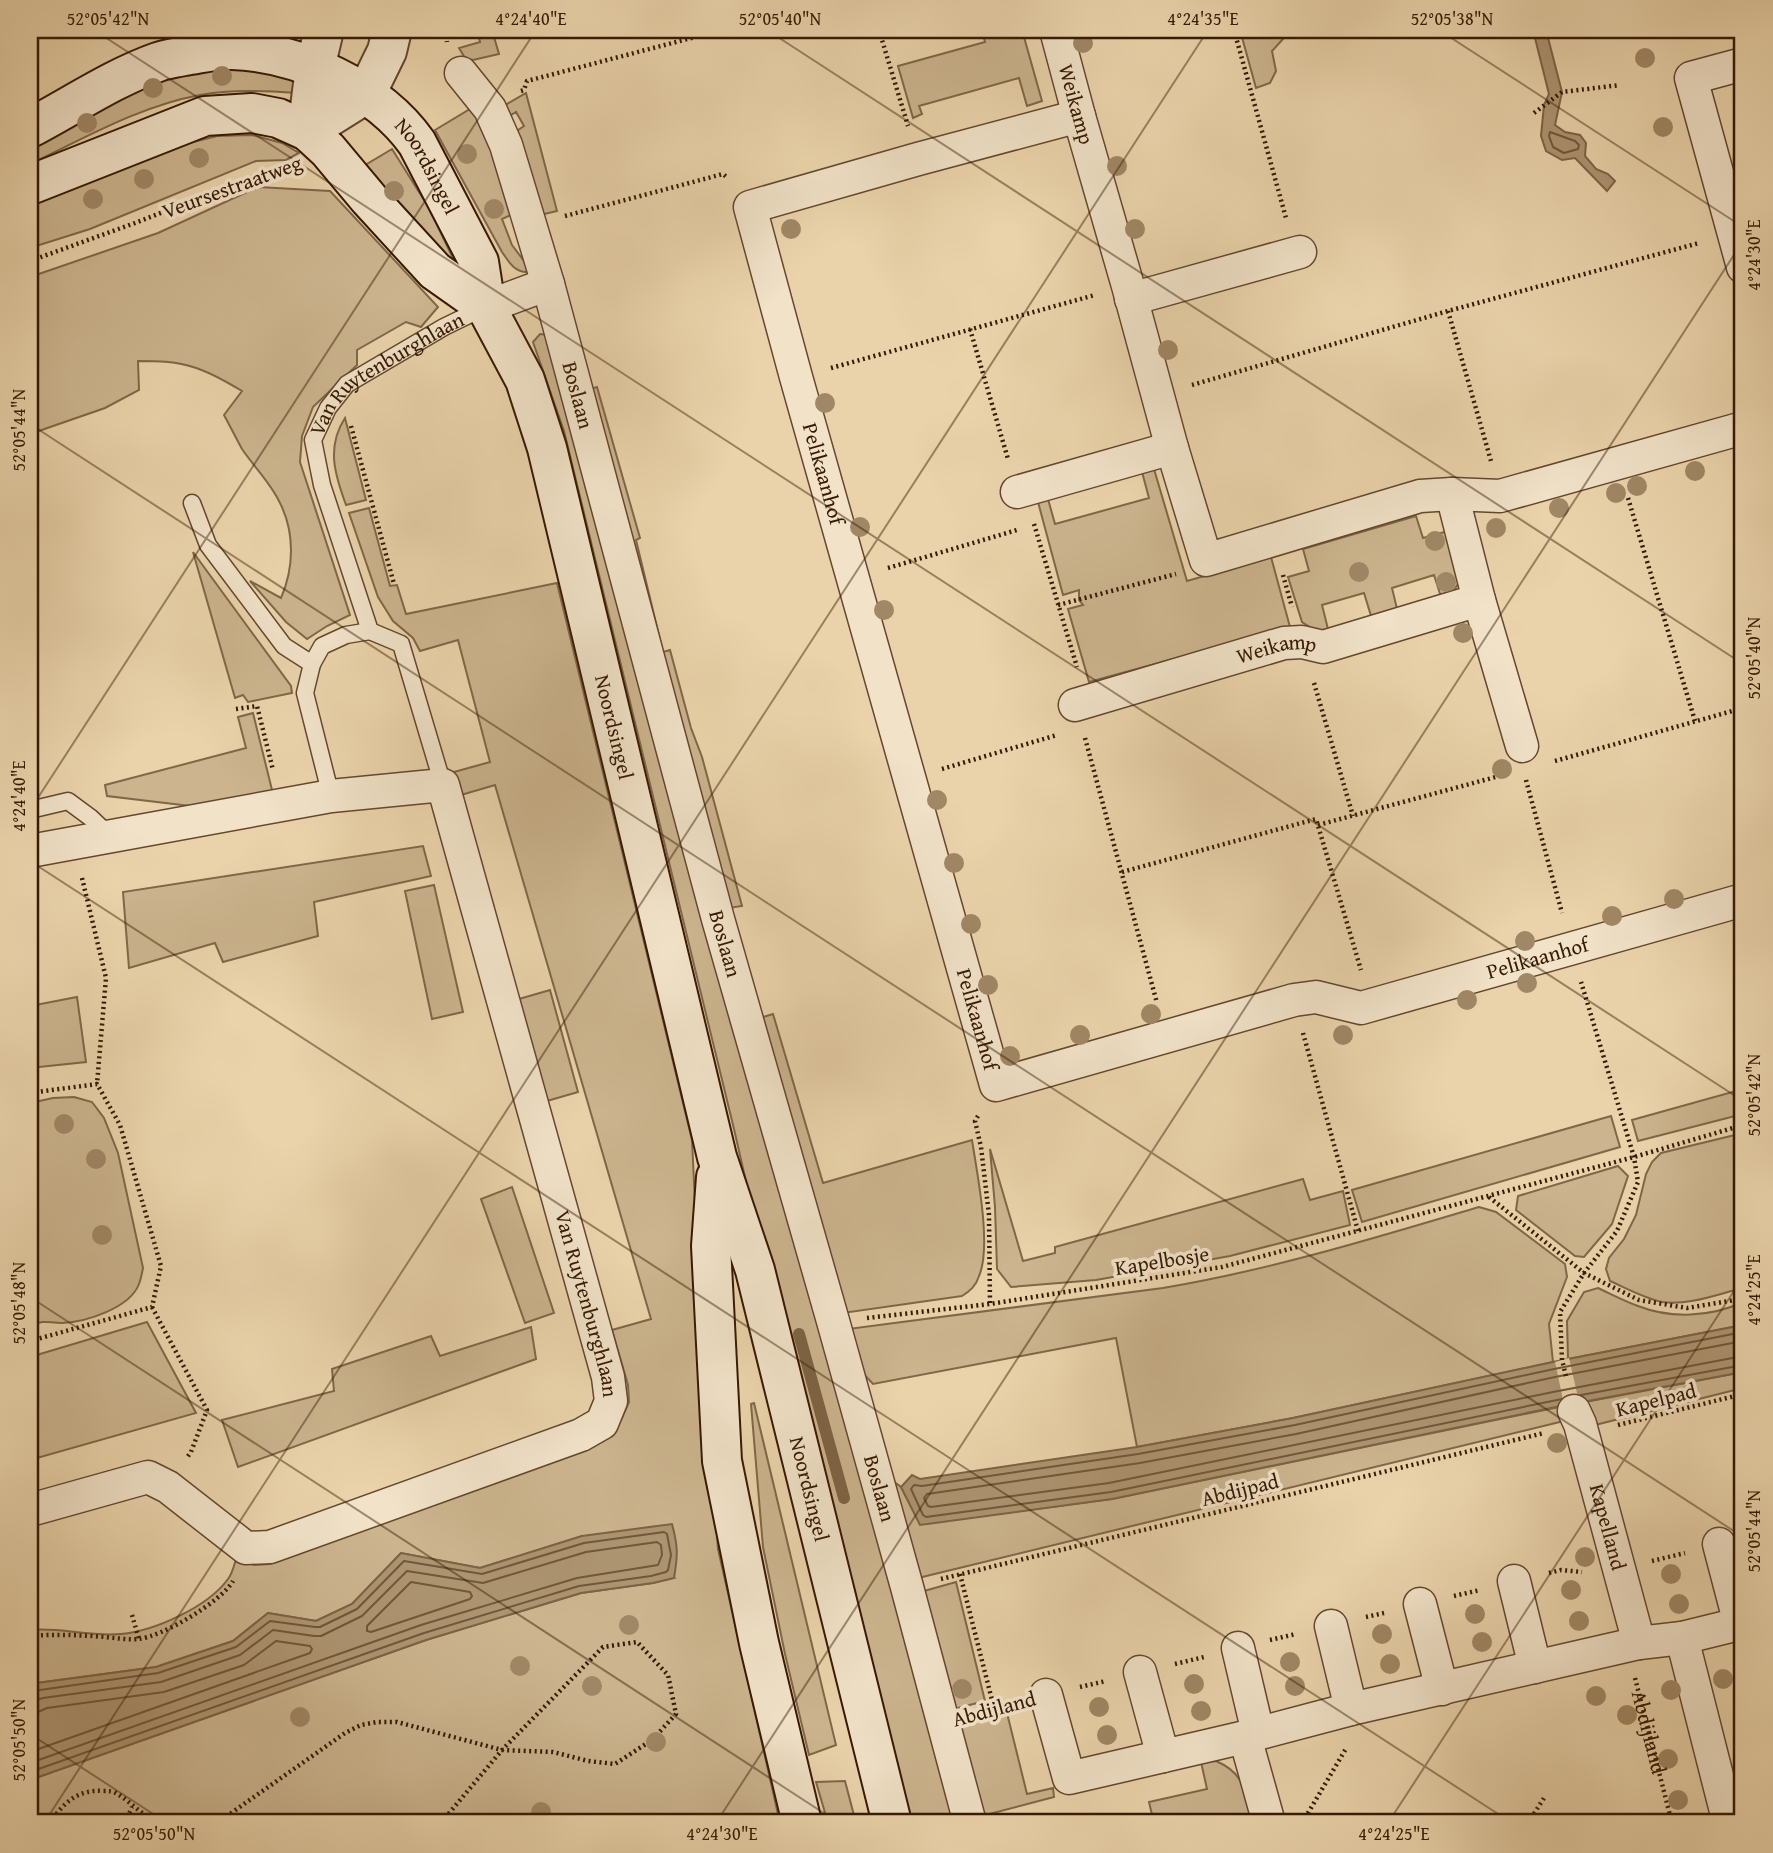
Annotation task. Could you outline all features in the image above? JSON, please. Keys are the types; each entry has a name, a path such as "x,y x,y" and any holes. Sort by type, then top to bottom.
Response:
{"main road":[{"name":"Veursestraatweg","path":"317,140 315,68 324,30"},
{"path":"366,93 387,51 392,30"},
{"path":"30,128 160,61 230,50 270,55 315,68"},
{"name":"Noordsingel","path":"315,68 366,93 407,129 417,143 479,262 486,307 526,380 547,448 717,1157 758,1284 892,1823"},
{"name":"Veursestraatweg","path":"317,140 366,93"},
{"name":"Veursestraatweg","path":"30,185 205,116 252,113 278,118 317,140"},
{"name":"Noordsingel","path":"317,140 435,271 486,307"},
{"name":"Noordsingel","path":"717,1157 711,1246 722,1461 759,1643 802,1823"}],"street":[{"name":"Weikamp","path":"1056,30 1157,395 1206,560"},
{"path":"1743,64 1691,78 1743,267"},
{"name":"Boslaan","path":"461,73 490,109 506,145 528,215 718,919 833,1321 970,1823"},
{"path":"750,207 1079,116"},
{"name":"Pelikaanhof","path":"750,207 996,1085 1294,1000 1316,997 1361,1008 1743,900"},
{"path":"1130,293 1298,252"},
{"name":"Van Ruytenburghlaan","path":"486,307 548,284"},
{"path":"1206,560 1420,496 1500,496 1743,428"},
{"path":"1020,491 1172,448"},
{"path":"1452,494 1479,600 1522,746"},
{"name":"Weikamp","path":"1081,711 1283,643 1301,642 1322,647 1479,600"},
{"path":"30,851 331,796 443,785"},
{"name":"Van Ruytenburghlaan","path":"246,1548 270,1547 581,1435 602,1423 611,1401 608,1377 443,785"},
{"name":"Kapelland","path":"1577,1418 1639,1643"},
{"path":"30,1510 148,1477 168,1487 246,1548"},
{"path":"1719,1544 1742,1623 1682,1639 1729,1823"},
{"path":"1514,1581 1535,1667"},
{"path":"1420,1604 1442,1689"},
{"path":"1331,1626 1362,1707"},
{"name":"Abdijland","path":"1046,1695 1069,1777 1639,1643 1682,1639"},
{"path":"1238,1648 1251,1735 1269,1823"},
{"path":"1140,1672 1163,1756"}],"lane":[{"name":"Van Ruytenburghlaan","path":"443,785 401,644 370,631 322,485 313,440 328,408 347,384 444,327 486,307"},
{"path":"192,503 208,545 284,646 312,664"},
{"path":"331,796 305,693 312,664 322,646 346,635 370,631"},
{"path":"30,810 68,801 110,836"}],"path":[{"path":"490,109 524,90 527,81 722,30"},
{"path":"879,30 918,159"},
{"path":"1234,30 1298,252"},
{"path":"1534,113 1562,92 1620,85"},
{"name":"Veursestraatweg","path":"30,261 280,166 291,169 317,140"},
{"path":"528,215 542,221 553,219 723,174 750,207"},
{"path":"1157,395 1448,311 1734,233"},
{"path":"796,377 970,329 1130,293"},
{"path":"1448,311 1500,496"},
{"path":"970,329 1058,606 1081,711 1166,1038"},
{"path":"341,392 394,584"},
{"path":"1617,463 1695,721"},
{"path":"853,578 1021,528"},
{"path":"1273,540 1353,816"},
{"path":"1058,606 1185,571 1206,560"},
{"path":"236,709 257,706 281,805"},
{"path":"910,778 1081,711"},
{"path":"1522,746 1527,769 1525,781 1571,949 1634,1157 1638,1182 1616,1231 1584,1273 1560,1312 1562,1360"},
{"path":"1122,872 1316,819 1371,1004"},
{"path":"72,844 106,978 97,1084 120,1125 161,1266 152,1307 207,1410 191,1452 168,1487"},
{"path":"1294,1000 1358,1231"},
{"path":"30,1093 97,1084"},
{"path":"990,1304 989,1214 975,1121 996,1085"},
{"name":"Kapelbosje","path":"833,1321 990,1304 1222,1268 1743,1125"},
{"path":"1488,1196 1584,1273 1639,1300 1687,1308 1735,1300 1743,1296"},
{"path":"30,1341 152,1307"},
{"name":"Kapelpad","path":"1577,1418 1590,1432 1743,1394"},
{"name":"Abdijpad","path":"907,1587 1577,1418"},
{"path":"30,1636 57,1634 139,1639 174,1625 215,1601 232,1584 246,1548"},
{"name":"Abdijland","path":"942,1722 994,1707 1561,1570 1601,1573 1619,1569"},
{"path":"960,1574 994,1707"},
{"path":"132,1615 139,1639"},
{"path":"218,1823 345,1733 360,1725 377,1722 397,1722 502,1750 553,1752 588,1761 615,1763 652,1740 676,1714 668,1675 637,1642 603,1647 502,1750 445,1818 445,1823"},
{"name":"Abdijland","path":"1639,1643 1633,1669 1672,1823"},
{"path":"1302,1823 1362,1707"},
{"path":"50,1823 70,1799 89,1790 112,1791 132,1807 158,1822 166,1823"},
{"path":"1528,1823 1544,1798"},
{"path":"125,1823 132,1807"}],"shaded area":[{"path":"477,30 492,30 499,54 473,60 465,58 459,48 480,42"},
{"path":"982,30 1022,30 1042,101 1027,106 1019,78 919,106 922,114 913,118 898,66 985,42"},
{"path":"1240,30 1283,30 1284,38 1272,51 1276,71 1270,83 1256,88"},
{"path":"218,65 298,78 298,93 224,92 178,100 113,124 30,164 30,145 149,79"},
{"path":"526,93 557,211 540,215 514,133 524,126 516,112 506,118 500,108"},
{"path":"475,106 515,213 502,219 512,245 530,269 527,272 515,268 502,252 435,130"},
{"path":"252,135 282,143 299,153 286,160 256,161 90,229 30,248 30,206 177,146 217,136"},
{"path":"392,149 429,208 459,271 357,170"},
{"path":"258,187 330,191 438,307 421,327 406,322 357,350 357,365 313,407 302,436 300,462 350,615 307,639 286,622 250,581 281,598 288,575 291,550 288,526 280,503 242,449 224,415 242,391 212,374 186,365 138,361 139,390 105,408 30,434 30,277 158,233"},
{"path":"540,334 548,335 959,1823 903,1823 564,431 533,342"},
{"path":"597,387 640,538 636,540 663,652 670,650 742,906 729,908 587,390"},
{"path":"345,418 366,500 346,505 334,461 336,440"},
{"path":"1154,469 1187,581 1271,557 1290,627 1089,682 1068,609 1083,605 1079,600 1079,590 1063,595 1038,502 1048,499 1055,524 1149,498 1142,472"},
{"path":"369,508 390,586 397,585 406,614 557,583 692,1140 718,1549 780,1823 30,1823 30,1780 426,1640 581,1593 674,1578 582,1536 480,1568 401,1553 352,1604 316,1621 268,1613 233,1641 156,1667 37,1683 30,1688 30,1630 121,1634 164,1623 194,1608 219,1589 233,1570 236,1559 254,1565 270,1564 606,1435 621,1420 629,1402 628,1385 612,1330 651,1319 495,785 461,795 454,772 490,762 458,640 420,651 413,638 393,621 378,597 349,513"},
{"path":"1416,516 1423,538 1448,531 1461,579 1450,597 1442,600 1434,575 1392,588 1398,613 1372,619 1364,593 1322,605 1329,633 1322,635 1302,622 1288,577 1309,571 1303,549"},
{"path":"193,552 291,686 292,693 248,702 243,695 235,698"},
{"path":"253,713 273,794 199,807 107,796 105,785 246,748 238,717"},
{"path":"423,846 431,876 314,902 318,936 223,962 215,943 129,968 123,892"},
{"path":"434,885 463,1012 432,1019 405,891"},
{"path":"550,990 578,1092 547,1101 519,999"},
{"path":"77,997 86,1062 30,1068 30,1006"},
{"path":"773,1014 823,1183 972,1140 982,1209 984,1247 978,1280 965,1294 843,1313 760,1018"},
{"path":"1743,1089 1743,1114 1638,1141 1632,1120"},
{"path":"74,1097 92,1102 104,1118 118,1153 143,1268 134,1293 117,1307 83,1320 43,1322 30,1326 30,1103"},
{"path":"1611,1116 1620,1147 1362,1222 1352,1190"},
{"path":"1743,1133 1743,1288 1703,1299 1672,1303 1649,1298 1610,1281 1606,1269 1609,1258 1624,1239 1636,1215 1646,1174 1652,1162 1661,1153"},
{"path":"990,1149 1023,1261 1055,1253 1055,1247 1303,1179 1310,1200 1343,1191 1350,1225 1230,1256 1096,1280 1011,1287 997,1269"},
{"path":"1618,1166 1628,1176 1612,1224 1584,1257 1575,1256 1516,1210 1518,1196"},
{"path":"512,1187 554,1313 525,1323 481,1199"},
{"path":"1479,1207 1496,1212 1565,1264 1567,1277 1549,1324 1553,1362 1293,1418 1137,1447 1116,1338 873,1384 859,1369 848,1329 1203,1281 1322,1252"},
{"path":"1598,1288 1638,1306 1664,1313 1704,1313 1743,1302 1743,1325 1568,1359 1567,1321 1584,1292"},
{"path":"147,1322 196,1413 30,1460 30,1357"},
{"path":"531,1327 536,1359 238,1467 222,1420 334,1391 332,1369 431,1336 440,1356"},
{"path":"1743,1372 1743,1388 1587,1427 1580,1403"},
{"path":"754,1403 836,1745 809,1755 763,1547 751,1404"},
{"path":"1564,1406 1568,1420 914,1579 886,1476 901,1487 920,1524 1112,1499"},
{"path":"956,1582 985,1701 950,1710 917,1593"},
{"path":"1007,1713 1027,1794 1053,1788 1054,1797 978,1817 953,1726"},
{"path":"1216,1761 1238,1777 1251,1816 1225,1823 1154,1823 1149,1802 1207,1789 1201,1762"},
{"path":"845,1781 856,1823 828,1823 816,1782"}],"water":[{"path":"1533,30 1546,30 1562,92 1555,125 1565,132 1580,135 1586,143 1585,156 1596,169 1608,174 1615,181 1607,191 1575,158 1562,160 1546,151 1541,136 1544,105 1549,94"},
{"path":"1743,1325 1743,1372 1556,1407 1112,1499 920,1525 901,1487 912,1475 920,1479 1137,1447 1293,1418 1553,1362"},
{"path":"672,1524 677,1551 674,1578 581,1593 426,1640 30,1780 30,1688 37,1683 156,1667 233,1641 268,1613 316,1621 352,1604 401,1553 480,1568 582,1536"}],"pier":[{"path":"1569,1358 1580,1406 1565,1409 1555,1362"}],"waterway":[{"path":"799,1334 844,1498"}]}
